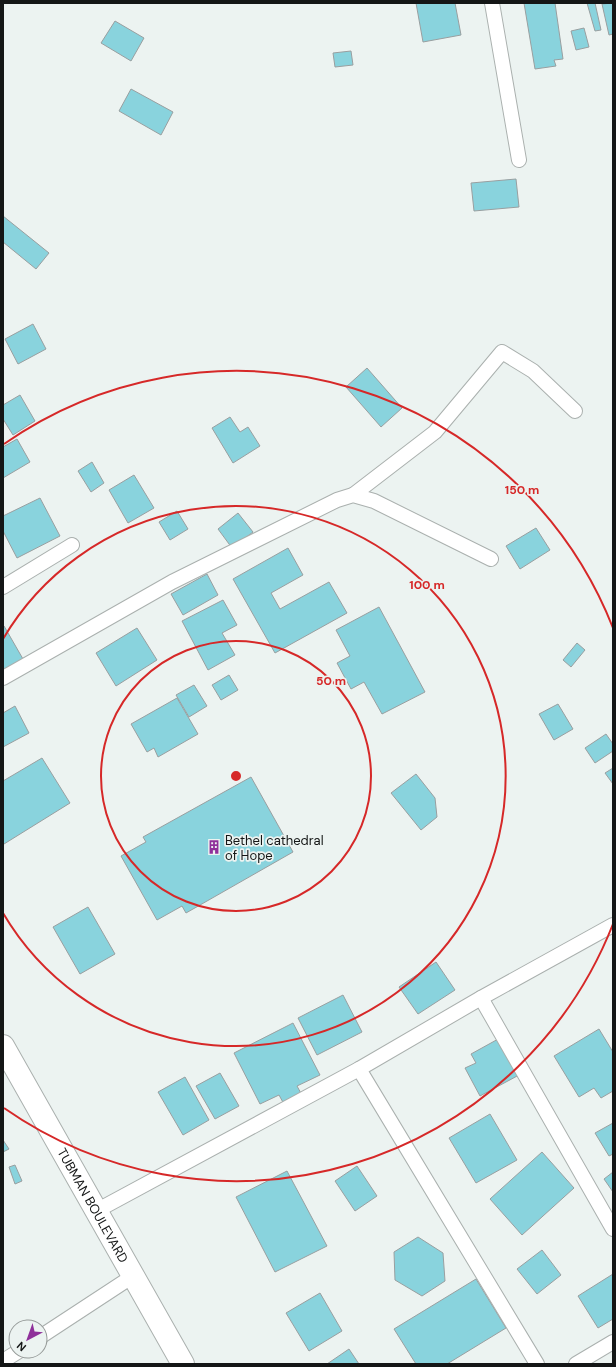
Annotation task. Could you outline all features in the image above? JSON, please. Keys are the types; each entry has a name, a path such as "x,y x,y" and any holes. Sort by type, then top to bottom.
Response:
{"highway":[{"name":"TUBMAN BOULEVARD","path":"3,1046 183,1364"}],"street":[{"path":"492,3 518,160"},
{"path":"3,678 172,582 337,500 353,495 435,432 502,352 533,371 575,411"},
{"path":"353,495 374,501 491,559"},
{"path":"3,587 72,546"},
{"path":"96,1211 359,1069 613,925"},
{"path":"482,998 613,1228"},
{"path":"359,1069 537,1364"},
{"path":"48,1332 133,1276"},
{"path":"576,1364 613,1342"}],"building":[{"path":"416,3 455,3 461,35 423,42"},
{"path":"524,3 555,3 563,59 554,60 556,66 535,69"},
{"path":"587,3 595,3 601,30 595,31"},
{"path":"613,3 613,34 609,35 602,4"},
{"path":"115,21 144,38 131,61 101,43"},
{"path":"584,28 589,47 576,50 571,31"},
{"path":"351,51 353,65 335,67 333,53"},
{"path":"131,89 173,112 161,135 119,111"},
{"path":"516,179 519,207 474,211 471,183"},
{"path":"3,216 49,253 36,269 3,242"},
{"path":"33,324 46,349 18,364 5,339"},
{"path":"367,368 402,408 381,427 346,387"},
{"path":"20,395 35,421 13,435 3,419 3,405"},
{"path":"230,417 240,432 248,427 260,446 233,463 212,428"},
{"path":"17,439 30,462 3,478 3,447"},
{"path":"92,462 104,483 91,492 78,471"},
{"path":"134,475 154,508 128,523 109,490"},
{"path":"40,498 60,536 17,558 3,531 3,516"},
{"path":"177,511 188,529 170,540 159,522"},
{"path":"238,513 253,532 232,548 218,529"},
{"path":"536,528 550,550 520,569 506,546"},
{"path":"288,548 303,575 271,593 280,609 329,582 347,613 275,653 233,579"},
{"path":"207,574 218,595 183,615 171,594"},
{"path":"223,600 237,625 222,633 235,655 208,670 182,621"},
{"path":"379,607 425,692 382,714 364,682 351,689 337,663 350,656 336,630"},
{"path":"3,626 23,659 3,671"},
{"path":"137,628 157,660 116,686 96,653"},
{"path":"577,643 585,650 571,667 563,660"},
{"path":"229,675 238,690 221,700 212,685"},
{"path":"194,685 207,706 189,717 176,695"},
{"path":"177,698 198,734 158,757 154,748 147,752 131,724"},
{"path":"558,704 573,729 554,740 539,714"},
{"path":"15,706 29,733 3,747 3,713"},
{"path":"606,734 613,744 613,751 595,763 585,748"},
{"path":"42,758 70,803 4,844 3,781"},
{"path":"613,768 613,784 605,773"},
{"path":"416,774 435,798 437,817 421,830 391,793"},
{"name":"Bethel cathedral of Hope","path":"251,777 293,852 186,913 182,906 157,920 121,856 146,842 143,837"},
{"path":"88,907 115,954 80,974 53,927"},
{"path":"436,962 455,990 418,1014 399,987"},
{"path":"343,995 362,1032 317,1055 298,1018"},
{"path":"293,1023 320,1075 297,1086 303,1097 285,1106 279,1095 260,1104 234,1053"},
{"path":"599,1029 613,1052 613,1091 601,1098 594,1088 579,1097 554,1056"},
{"path":"500,1038 519,1075 480,1096 465,1068 476,1063 471,1054"},
{"path":"220,1073 239,1106 215,1119 196,1086"},
{"path":"185,1077 209,1120 183,1135 158,1092"},
{"path":"490,1114 517,1160 476,1183 449,1138"},
{"path":"613,1123 613,1154 609,1156 595,1133"},
{"path":"3,1140 9,1149 3,1152"},
{"path":"542,1152 574,1188 522,1235 490,1199"},
{"path":"15,1165 22,1181 15,1184 9,1167"},
{"path":"357,1166 377,1196 355,1211 335,1181"},
{"path":"287,1171 327,1246 275,1272 236,1197"},
{"path":"613,1172 613,1192 604,1179"},
{"path":"418,1237 443,1253 445,1281 422,1296 395,1280 394,1252"},
{"path":"542,1250 561,1275 537,1294 517,1269"},
{"path":"613,1274 613,1319 598,1328 578,1296"},
{"path":"476,1279 506,1328 447,1364 416,1364 394,1329"},
{"path":"320,1293 342,1331 309,1351 286,1313"},
{"path":"349,1349 359,1364 327,1364"}],"place":[{"name":"Bethel cathedral of Hope","path":"214,847"}]}
